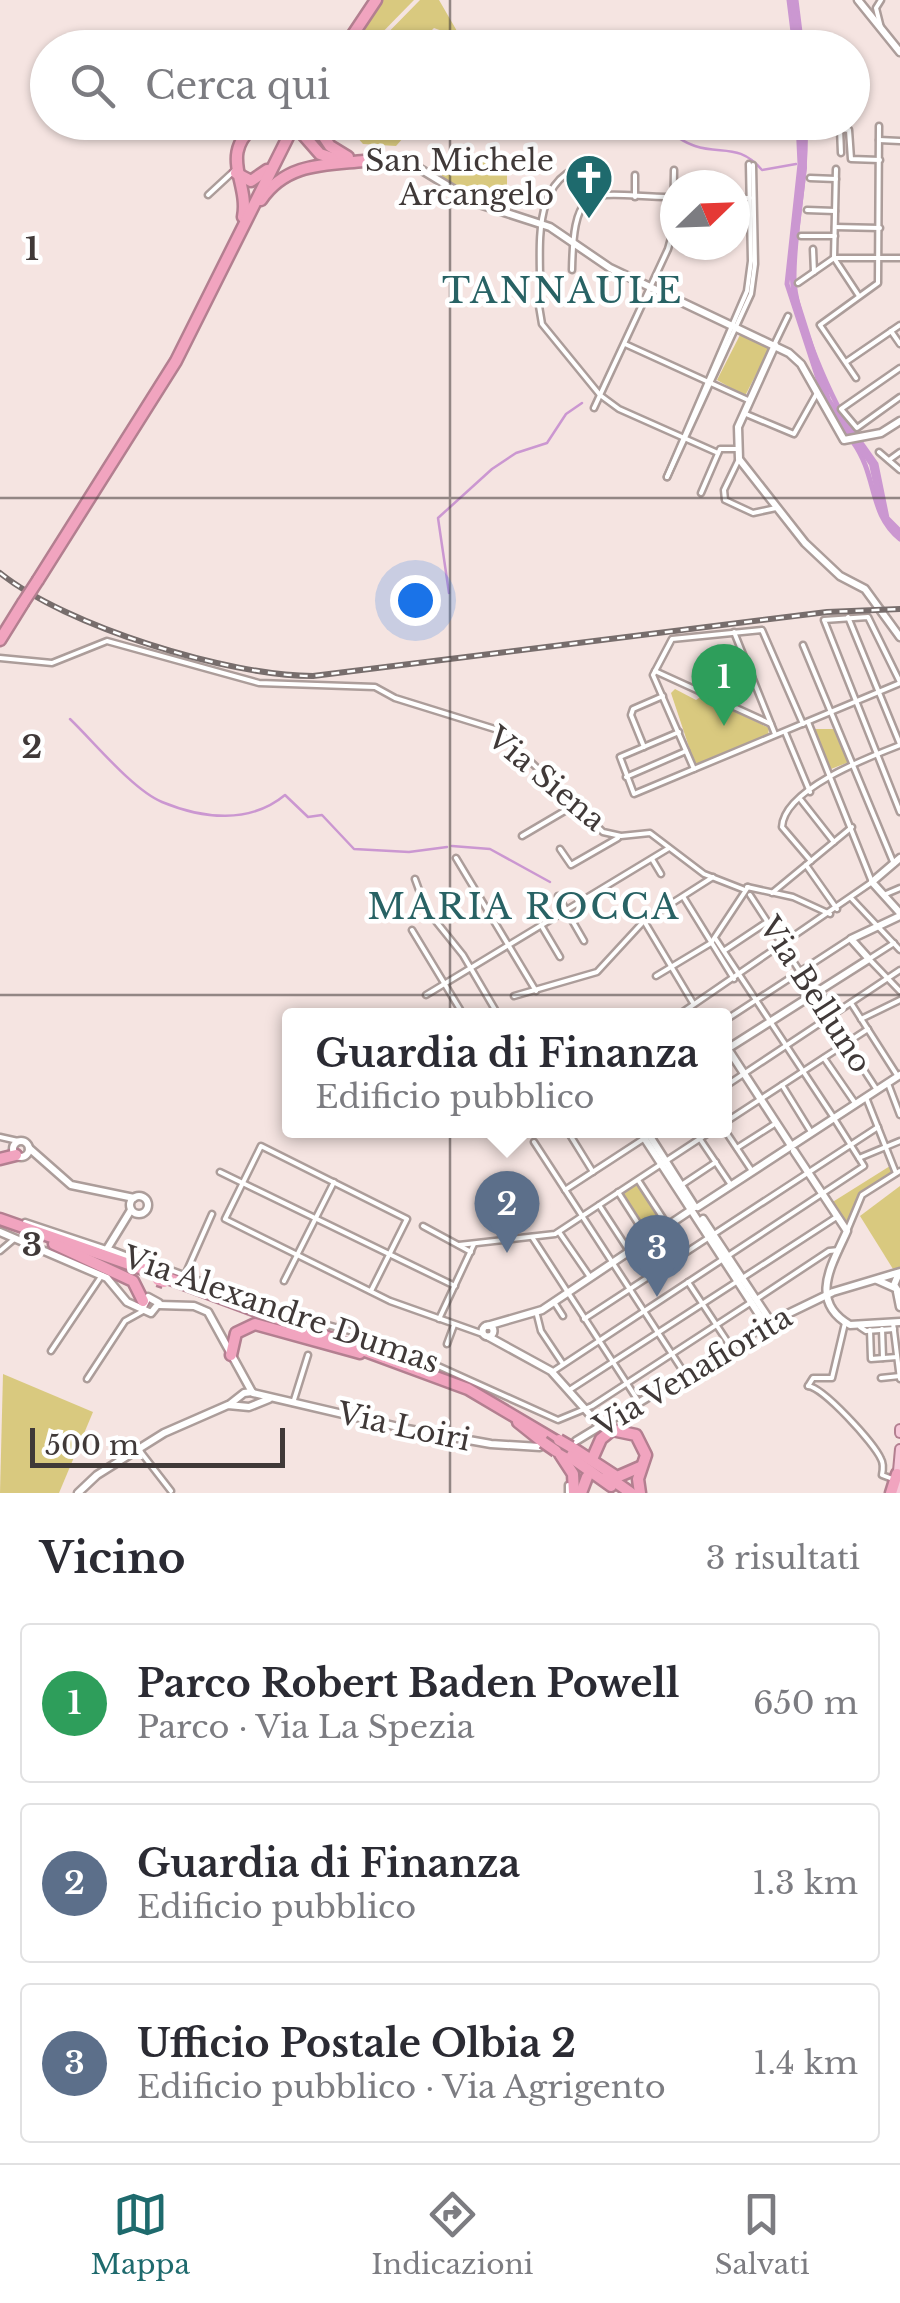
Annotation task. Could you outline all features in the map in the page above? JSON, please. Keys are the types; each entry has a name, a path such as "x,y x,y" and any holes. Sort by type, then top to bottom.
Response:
{"highway":[{"path":"356,30 376,0"},
{"path":"238,238 245,201 235,170 245,140"},
{"path":"0,640 159,390 286,140"},
{"path":"309,140 326,158 364,161"},
{"path":"327,140 336,152 364,161"},
{"path":"235,170 246,180 260,178 284,144"},
{"path":"228,257 264,195 286,175 312,165 364,161"},
{"path":"0,1225 162,1277 443,1383 616,1477 632,1474 644,1462"},
{"path":"0,1225 162,1277 455,1383 631,1493"},
{"path":"53,1243 133,1281 149,1304"},
{"path":"231,1355 236,1333 251,1324 360,1353"},
{"path":"593,1457 601,1438 620,1429 640,1438 644,1462 638,1479 640,1493"},
{"path":"556,1444 570,1468 573,1491"},
{"path":"556,1444 621,1493"},
{"path":"894,1476 894,1493"},
{"path":"573,1491 587,1477"}],"main road":[{"path":"894,1476 900,1449"}],"street":[{"path":"858,0 900,52"},
{"path":"880,0 876,8 881,28"},
{"path":"856,378 820,324 878,283 879,126"},
{"path":"840,140 840,153"},
{"path":"850,140 852,159 880,160"},
{"path":"879,140 900,141"},
{"path":"364,161 393,160 417,167 468,198 539,223 610,268 795,357 840,436 849,440 880,433 900,421"},
{"path":"540,275 539,223 547,196 574,170 600,163"},
{"path":"686,437 667,478 737,327 750,277 751,164"},
{"path":"836,169 834,258 860,297"},
{"path":"208,196 235,170"},
{"path":"635,175 635,196"},
{"path":"810,178 836,179"},
{"path":"572,270 574,216 584,202 596,197 660,197"},
{"path":"807,210 835,211"},
{"path":"835,227 880,228"},
{"path":"800,236 835,236"},
{"path":"813,250 814,272"},
{"path":"798,283 834,258 900,258"},
{"path":"594,408 662,260"},
{"path":"539,306 542,324 600,395 619,410 718,453"},
{"path":"788,316 743,412 736,449 739,459 811,549 840,576 865,589 900,637"},
{"path":"846,362 900,325"},
{"path":"892,332 900,344"},
{"path":"625,344 748,400"},
{"path":"770,354 781,351 795,357"},
{"path":"900,368 841,409 858,428 900,398"},
{"path":"743,412 794,434 817,393"},
{"path":"701,492 718,453 726,446 736,449"},
{"path":"879,452 900,470"},
{"path":"889,460 900,452"},
{"path":"739,459 724,490 725,500 754,513 776,508"},
{"path":"836,909 781,824 829,772 900,744 848,617"},
{"path":"678,732 618,760 634,794 806,723 831,712 855,702 878,692 900,682 868,617 828,618 823,625 855,702 900,812"},
{"path":"694,769 654,673 672,639 757,627 829,772 872,882 900,915 851,939 732,1016"},
{"path":"734,632 776,735"},
{"name":"Via Siena","path":"0,658 52,663 106,641 259,683 368,685 498,730 603,832 619,836 646,832 713,876 748,893"},
{"path":"690,1008 852,899 897,861 803,644"},
{"path":"654,673 771,724"},
{"path":"644,747 631,715 633,709 663,696"},
{"path":"785,731 810,792"},
{"path":"626,776 687,751"},
{"path":"801,800 834,842"},
{"path":"522,836 572,806"},
{"path":"772,892 852,827"},
{"path":"560,848 571,865 619,836"},
{"path":"426,995 669,848"},
{"path":"456,858 536,991"},
{"path":"652,859 662,874"},
{"path":"514,996 597,972 644,921 713,876"},
{"path":"415,879 426,909 472,968 494,1008"},
{"path":"883,896 900,888"},
{"path":"656,976 713,941 748,893 772,892 830,914"},
{"name":"Via Belluno","path":"748,893 877,1090"},
{"path":"558,896 584,940"},
{"path":"682,896 734,978"},
{"path":"852,899 900,950"},
{"path":"644,921 694,1005"},
{"path":"724,951 767,922"},
{"path":"541,926 560,958"},
{"path":"412,930 459,1008"},
{"path":"851,939 900,991"},
{"path":"552,1372 864,1166 740,974 713,941"},
{"path":"732,1048 894,943"},
{"path":"732,1082 900,970"},
{"path":"862,1019 900,1000"},
{"path":"851,1004 899,1077"},
{"path":"732,1120 868,1029"},
{"path":"824,1058 856,1104"},
{"path":"732,1060 846,1234"},
{"path":"371,1291 408,1218 261,1146 225,1219 371,1291 439,1319 488,1331 537,1314 899,1077"},
{"path":"695,1211 899,1077"},
{"path":"782,1085 811,1132"},
{"path":"888,1086 900,1116"},
{"path":"759,1100 790,1148"},
{"path":"867,1100 898,1172 862,1195 825,1280 825,1295 846,1323 870,1330 897,1325"},
{"path":"738,1148 773,1125"},
{"path":"584,1319 878,1127"},
{"path":"573,1138 593,1172"},
{"path":"565,1190 640,1138"},
{"path":"650,1138 769,1323"},
{"path":"732,1138 752,1171"},
{"path":"458,1244 560,1232 700,1139 731,1185"},
{"path":"859,1158 900,1141"},
{"path":"534,1142 683,1372"},
{"path":"13,1148 36,1156 71,1184 122,1198 133,1207 107,1249"},
{"path":"679,1187 716,1162"},
{"path":"220,1172 454,1286"},
{"path":"638,1180 669,1227"},
{"path":"284,1281 334,1182"},
{"path":"618,1192 649,1240"},
{"path":"600,1205 631,1253"},
{"path":"185,1275 212,1214"},
{"path":"570,1389 835,1218"},
{"name":"Via Alexandre Dumas","path":"25,1222 107,1249 162,1277 185,1275 298,1317 386,1342 551,1420 569,1419 586,1409"},
{"path":"0,1225 17,1237 102,1275 127,1302 198,1306 208,1312 240,1376 253,1392 254,1405"},
{"path":"423,1226 470,1252"},
{"path":"560,1232 591,1279"},
{"path":"0,1252 17,1237"},
{"path":"532,1237 637,1399"},
{"path":"439,1319 474,1244"},
{"path":"586,1409 828,1251 838,1250"},
{"path":"900,1272 900,1306"},
{"name":"Via Venafiorita","path":"556,1444 601,1427 637,1399 729,1344 825,1295 900,1272"},
{"path":"51,1351 102,1275"},
{"path":"87,1379 125,1321 149,1304 162,1277"},
{"name":"Via Venafiorita","path":"866,1282 883,1281 897,1291"},
{"path":"688,1282 729,1344"},
{"path":"554,1303 563,1316"},
{"path":"488,1331 554,1303"},
{"path":"537,1314 542,1331 563,1364"},
{"path":"846,1323 832,1378 814,1378 808,1386 820,1388 833,1400 881,1458 882,1475 894,1476"},
{"path":"446,1344 455,1324"},
{"path":"860,1327 897,1325"},
{"path":"881,1378 900,1377 897,1325"},
{"path":"870,1330 871,1359 897,1358"},
{"path":"882,1330 883,1358"},
{"path":"488,1331 501,1344 552,1372 601,1427"},
{"path":"294,1402 308,1355"},
{"path":"228,1406 244,1406 240,1376"},
{"path":"78,1493 137,1447 253,1392"},
{"name":"Via Loiri","path":"253,1392 269,1399 443,1436 556,1444"},
{"name":"Via Loiri","path":"244,1406 269,1399"},
{"path":"137,1447 171,1492"}],"shaded area":[{"path":"382,0 414,0 385,30 362,30"},
{"path":"420,0 439,0 456,30 434,28 391,30"},
{"path":"360,140 401,140 396,146 363,144"},
{"path":"432,157 450,168 507,158 507,210 473,198 452,184"},
{"path":"741,333 769,349 745,396 717,380"},
{"path":"675,689 696,700 702,696 769,728 768,735 699,764 694,762 671,693"},
{"path":"814,729 836,729 849,762 831,769"},
{"path":"890,1166 892,1173 859,1195 847,1226 831,1203"},
{"path":"637,1183 665,1226 650,1235 622,1193"},
{"path":"900,1186 900,1267 893,1269 860,1216"},
{"path":"3,1374 93,1412 59,1493 0,1493"}],"waterway":[{"path":"789,0 793,30"},
{"path":"793,0 797,30"},
{"path":"796,0 800,30"},
{"path":"682,140 705,149 738,153 762,170 796,164"},
{"path":"799,140 800,164 787,284 826,403"},
{"path":"803,140 804,168 792,266 794,293 828,400 872,464 883,515 900,536"},
{"path":"805,140 795,258 796,293 816,359 855,435"},
{"path":"449,593 438,518 492,469 516,453 547,443 566,414 582,403"},
{"path":"837,421 848,437 852,436"},
{"path":"900,531 887,518 876,464 859,440 853,442 883,518 900,539"},
{"path":"70,719 139,787 178,808 226,816 257,811 285,795 308,817 322,815 354,849 409,852 447,847"},
{"path":"452,846 490,849 550,882"}],"railway":[{"path":"0,573 65,611 149,644 238,667 313,676 827,612 900,609"}],"place":[{"name":"San Michele Arcangelo","path":"589,220"},
{"name":"Parco Robert Baden Powell","path":"724,726"},
{"name":"Guardia di Finanza","path":"507,1253"},
{"name":"Ufficio Postale Olbia 2","path":"657,1297"}],"district":[{"name":"TANNAULE","path":"563,291"},
{"name":"MARIA ROCCA","path":"524,907"}]}
